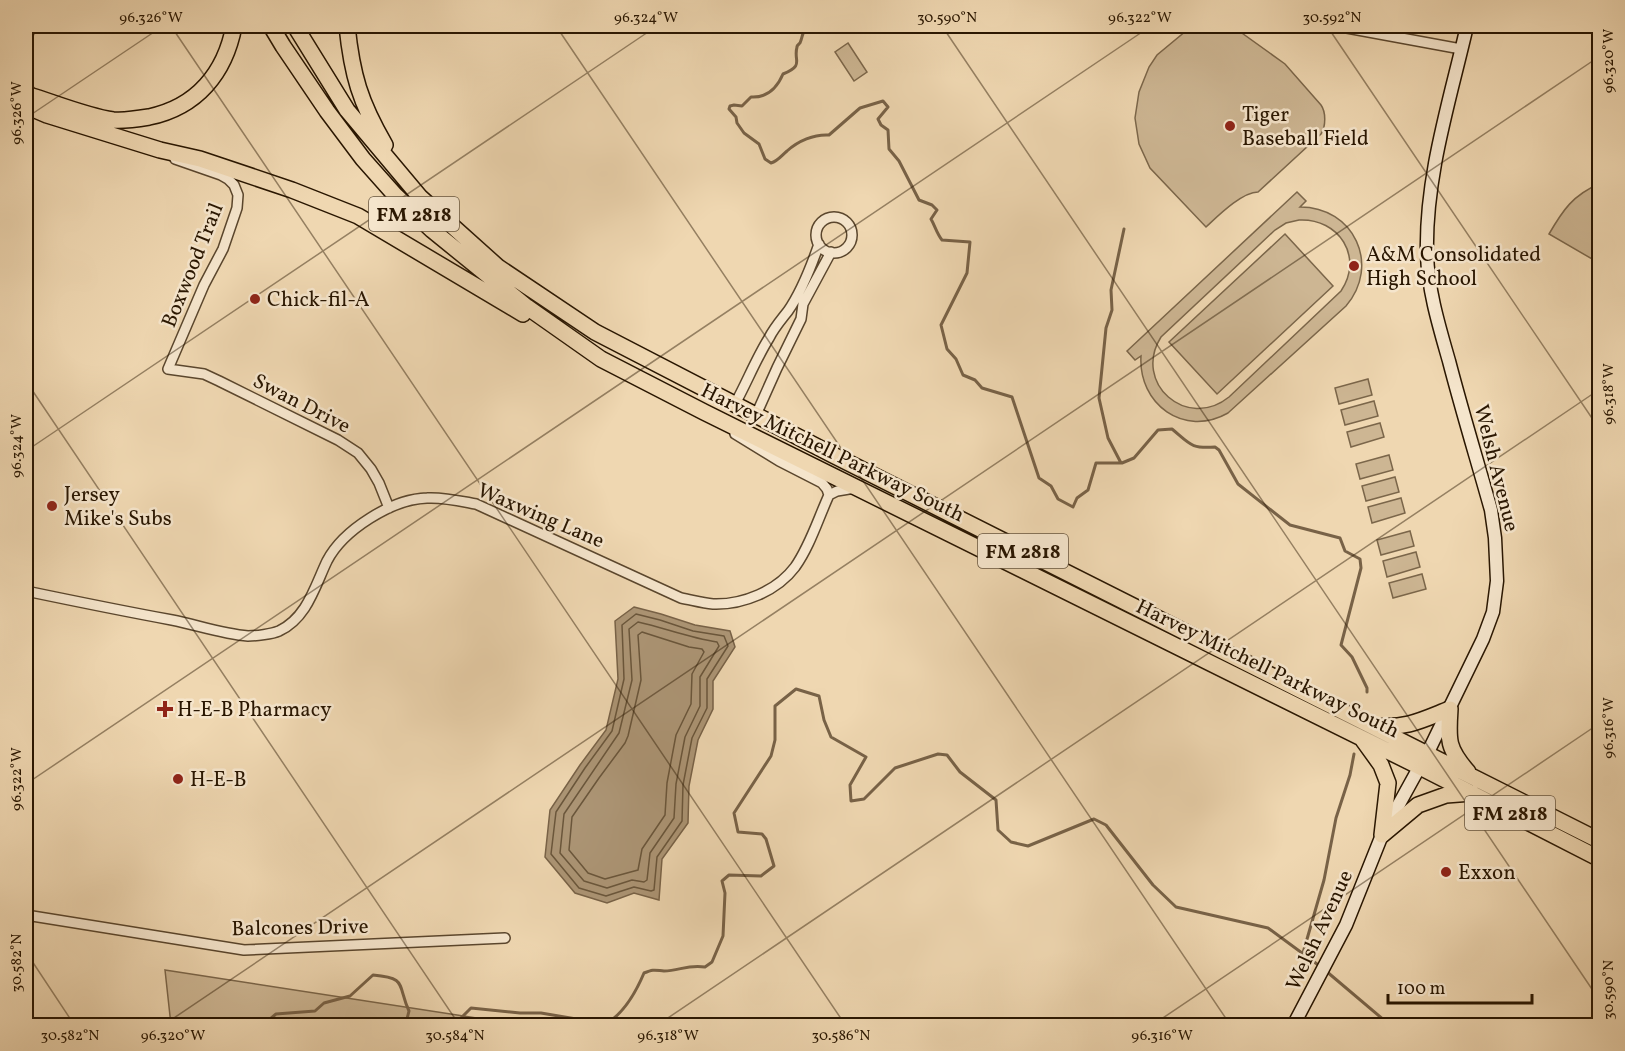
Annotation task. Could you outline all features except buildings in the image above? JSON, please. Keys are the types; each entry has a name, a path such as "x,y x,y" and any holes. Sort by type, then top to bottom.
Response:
{"highway":[{"path":"26,91 29,95 113,120 131,120 162,114 190,99 211,80 227,53 234,26"},
{"name":"Harvey Mitchell Parkway South","path":"271,26 327,111 363,159 395,195 432,230 527,308 602,359 856,488 1364,731"},
{"name":"Harvey Mitchell Parkway South","path":"295,26 347,110 420,197 498,267 565,313 595,332 1423,761 1472,793 1599,859"},
{"path":"347,26 355,79 369,117 384,145 420,197"},
{"path":"26,106 47,115 160,150 200,159 292,189 358,216 602,359"},
{"path":"26,120 33,116 47,115"},
{"path":"1382,835 1388,783 1364,731 1405,726 1450,709 1448,736 1452,751 1455,758 1472,777"},
{"name":"Harvey Mitchell Parkway South","path":"1423,761 1472,777 1599,841"},
{"path":"1382,835 1418,805 1446,795 1472,793"}],"main road":[{"path":"26,35 28,26"},
{"name":"Welsh Avenue","path":"1293,1026 1346,925 1382,835 1423,761 1478,651 1494,607 1497,567 1491,510 1440,328 1427,256 1428,220 1435,164 1467,26"}],"street":[{"path":"1336,26 1461,49"},
{"name":"Boxwood Trail","path":"160,150 179,161 228,179 234,185 238,195 237,208 223,249 168,369"},
{"path":"831,217 846,222 851,232 850,242 843,250 831,252 819,244 816,232 821,222 831,217"},
{"path":"735,404 767,340 788,311 812,265 819,244"},
{"path":"756,415 801,319 803,304 831,252"},
{"name":"Swan Drive","path":"168,369 204,374 339,440 358,453 371,469 389,508"},
{"path":"704,412 749,444 822,483 829,495 837,491 856,488"},
{"name":"Waxwing Lane","path":"26,591 250,636 278,632 298,616 311,598 328,559 365,520 389,508 425,498 451,499 476,504 681,597 715,604 753,597 782,580 802,555 829,495"},
{"name":"Balcones Drive","path":"26,915 244,950 505,938"}],"shaded area":[{"name":"Tiger Baseball Field","path":"1192,26 1232,26 1285,64 1321,105 1325,115 1321,134 1258,192 1238,200 1206,227 1150,168 1139,144 1135,118 1139,92 1149,67 1157,55"},
{"path":"848,43 867,72 854,81 835,52"},
{"path":"1599,184 1599,263 1549,234 1575,198"},
{"path":"1297,192 1306,201 1300,207 1319,210 1335,217 1348,228 1356,241 1361,257 1361,273 1356,290 1346,306 1228,413 1212,420 1195,421 1180,419 1167,412 1147,389 1142,373 1141,356 1135,360 1127,351","holes":["1299,220 1326,225 1344,242 1350,265 1341,291 1229,397 1213,406 1197,408 1181,405 1168,397 1153,371 1154,354 1161,337 1275,230 1286,223"]},
{"path":"1285,234 1333,286 1217,394 1169,342"},
{"path":"1368,379 1372,395 1339,404 1335,388"},
{"path":"1374,401 1378,416 1345,425 1341,410"},
{"path":"1380,423 1384,437 1351,447 1347,432"},
{"path":"1389,455 1393,470 1360,479 1356,464"},
{"path":"1395,477 1399,492 1366,501 1362,486"},
{"path":"1401,498 1405,513 1372,523 1368,507"},
{"path":"1410,531 1414,546 1381,555 1377,540"},
{"path":"1416,552 1420,567 1387,577 1383,561"},
{"path":"1422,574 1426,589 1393,598 1389,583"},
{"path":"165,970 522,1025 171,1025"}],"water":[{"path":"634,607 695,625 730,631 735,647 713,681 713,709 698,740 689,786 688,823 662,859 659,900 634,893 607,903 575,893 545,857 550,810 606,730 618,679 615,621"}],"waterway":[{"path":"808,26 797,46 797,62 794,68 783,74 778,84 767,94 751,97 742,106 734,105 729,109 744,133 759,144 765,159 771,163 801,141 829,135 860,108 883,101 888,107 878,119 881,125 888,130 889,149 899,161 919,200 932,205 937,210 931,219 940,238 970,242 967,273 941,325 947,349 956,359 963,375 975,380 982,388 1012,397 1039,478 1051,486 1058,499 1073,507 1077,498 1088,490 1096,463 1122,463 1134,458 1158,430 1172,429 1191,444 1215,447 1219,450 1238,484 1290,525 1340,538 1345,551 1360,559 1361,568 1341,645 1352,657 1367,692"},
{"path":"1121,463 1108,438 1099,398 1106,328 1112,310 1111,290 1124,229"},
{"path":"453,1026 471,1008 541,1013 606,1024 629,1002 644,973 694,966 705,967 712,962 723,936 725,893 722,881 729,875 761,876 774,866 766,839 762,834 738,832 734,813 771,756 775,740 775,706 796,689 819,696 824,720 831,737 866,757 850,785 851,801 864,799 895,768 938,754 947,755 960,772 996,800 998,830 1011,842 1028,846 1094,819 1106,825 1153,885 1176,907 1268,928 1321,967"},
{"path":"1303,953 1324,880 1336,818 1350,775 1354,754"},
{"path":"1326,971 1391,1026"},
{"path":"264,1026 276,1014 315,1011 324,1003 350,996 373,975 397,981 409,1011 406,1023 383,1026"}],"place":[{"name":"Tiger Baseball Field","path":"1230,126"},
{"name":"A&M Consolidated High School","path":"1354,266"},
{"name":"Chick-fil-A","path":"255,299"},
{"name":"Jersey Mike's Subs","path":"52,506"},
{"name":"H-E-B Pharmacy","path":"165,709"},
{"name":"H-E-B","path":"178,779"},
{"name":"Exxon","path":"1446,872"}]}
